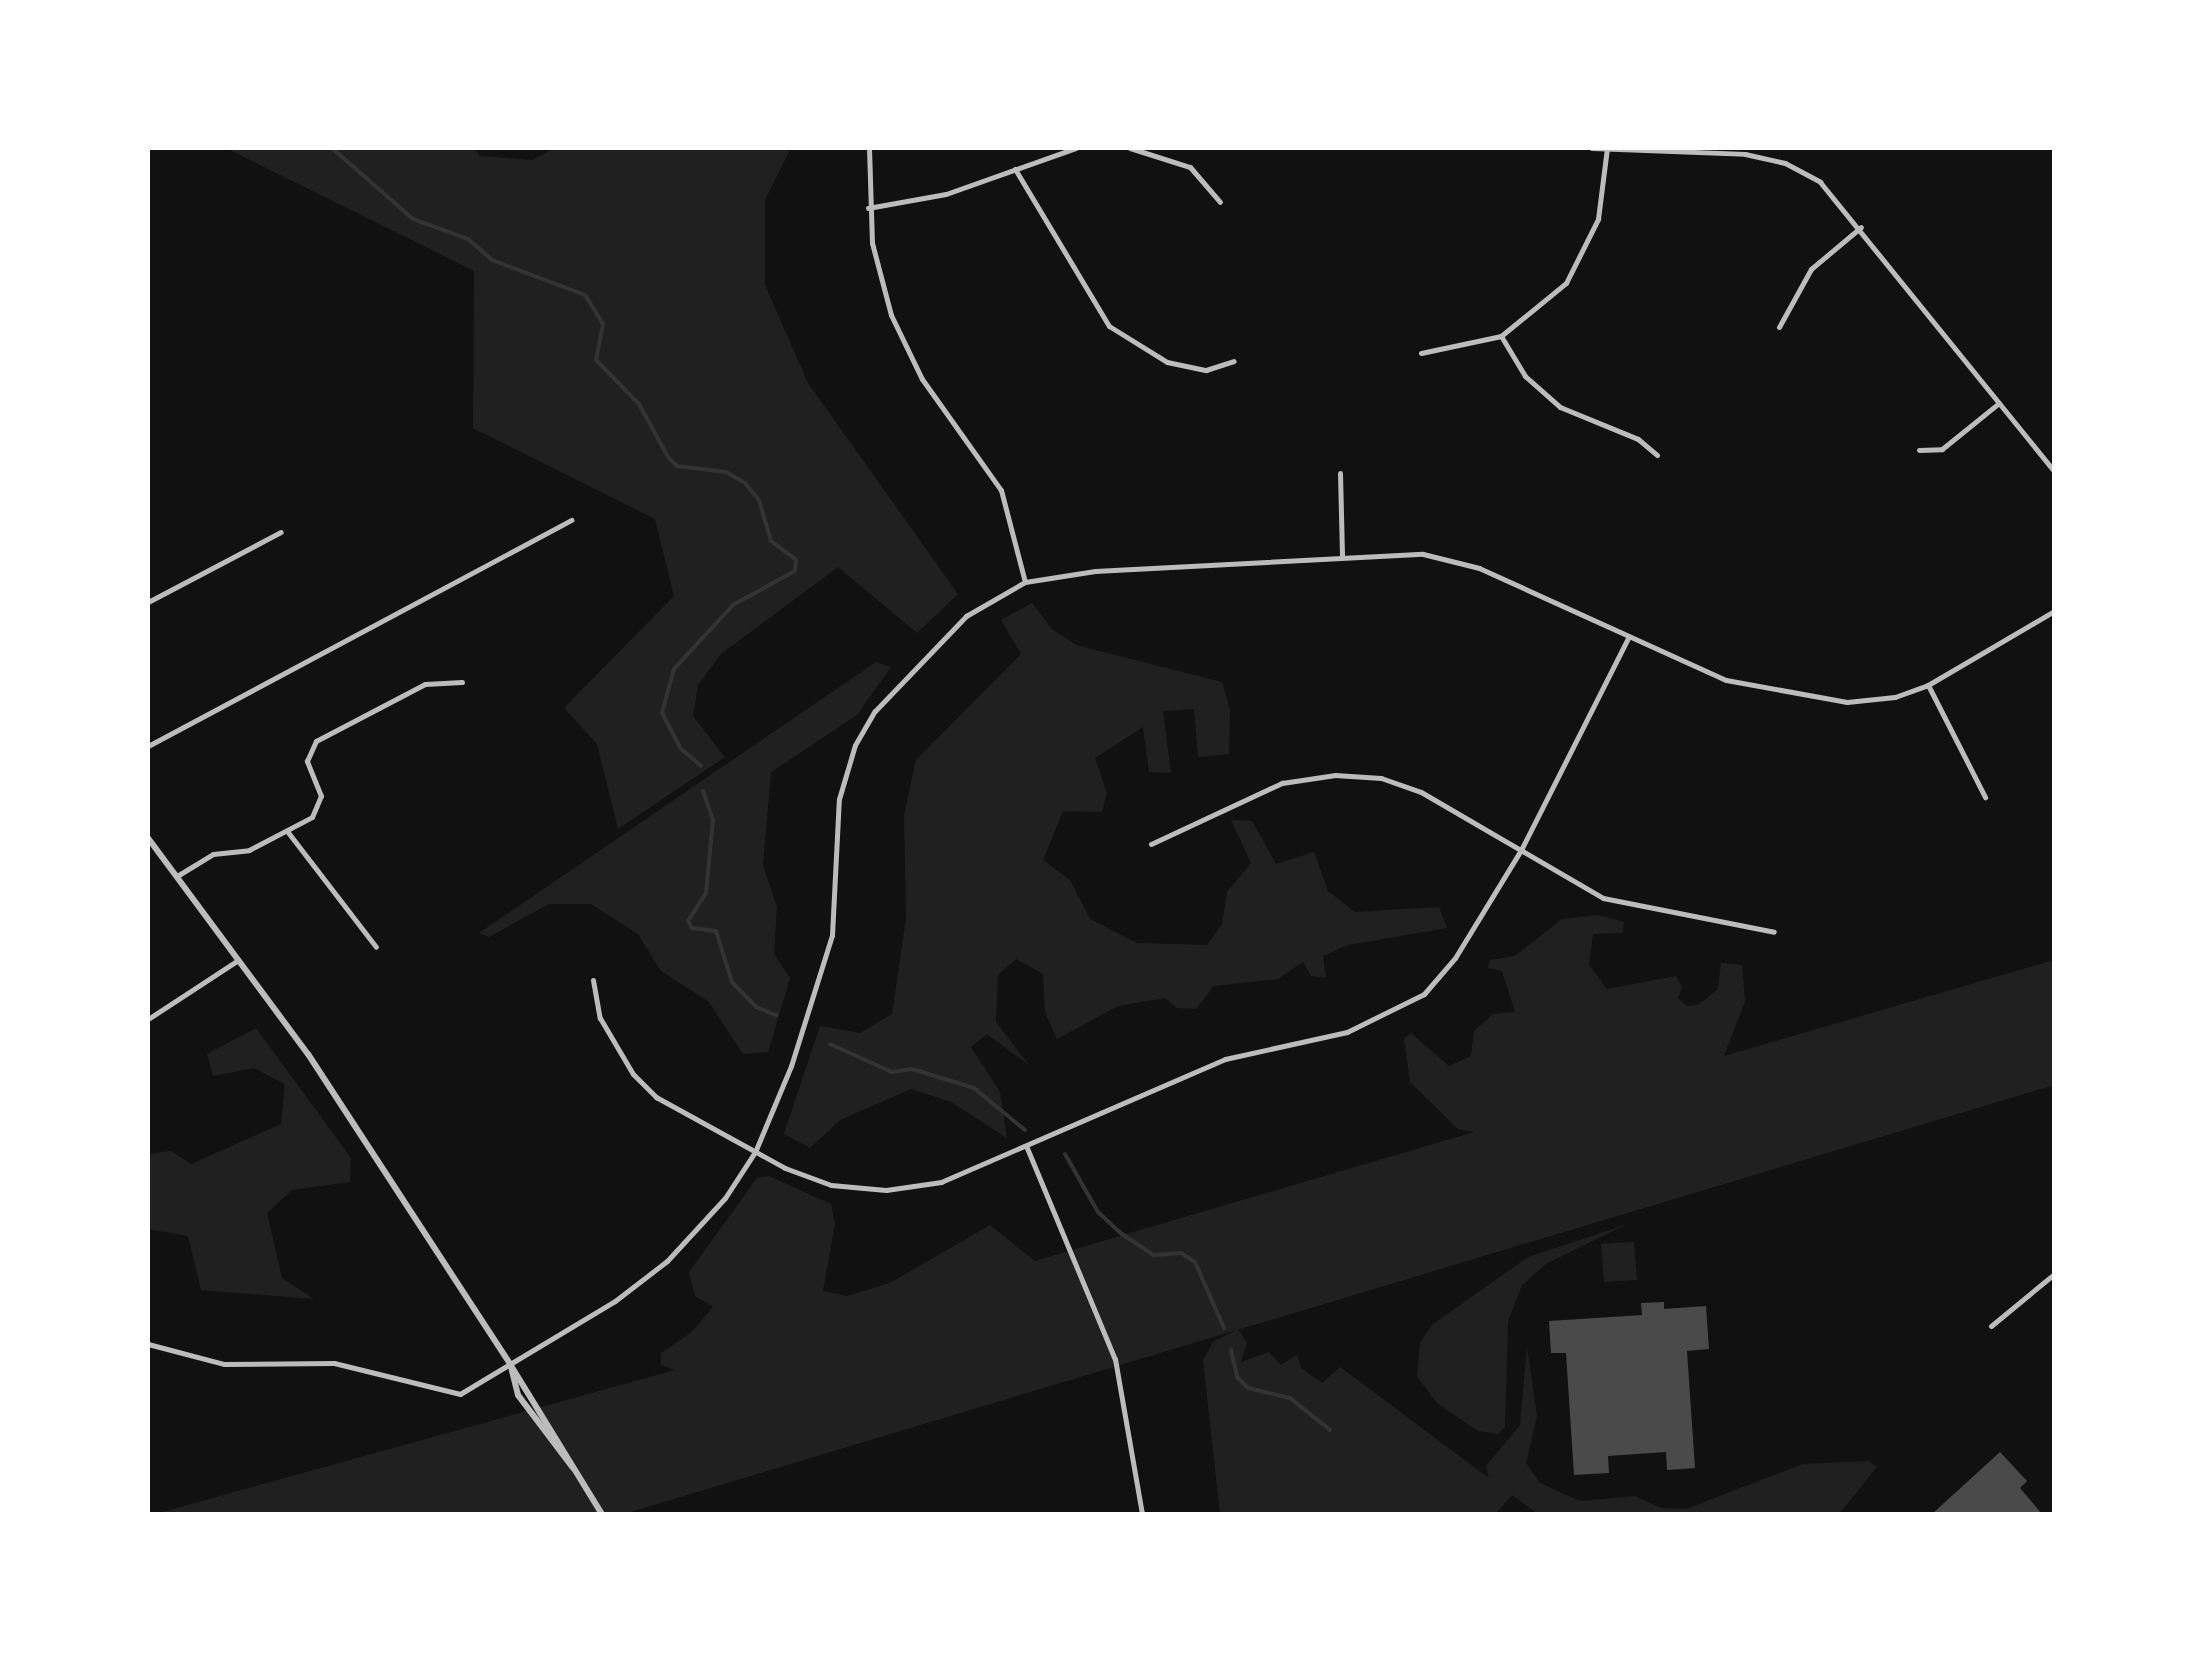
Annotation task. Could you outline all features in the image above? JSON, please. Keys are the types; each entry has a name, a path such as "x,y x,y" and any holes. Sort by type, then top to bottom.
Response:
{"street":[{"path":"869,148 868,208 891,314 922,379 1000,490 1026,582"},
{"path":"868,208 946,194 1076,148"},
{"path":"1130,148 1190,167 1220,202"},
{"path":"1592,148 1776,160 1820,182 1862,227 2054,470"},
{"path":"1421,353 1501,336 1552,298 1582,260 1600,208 1607,148"},
{"path":"1015,169 1109,326 1167,362 1206,370 1234,361"},
{"path":"1779,326 1812,269 1862,227"},
{"path":"1501,336 1511,358 1550,400 1579,420 1638,439 1657,455"},
{"path":"1919,450 1942,448 2000,404"},
{"path":"1340,473 1342,556"},
{"path":"148,746 572,520"},
{"path":"148,602 280,532"},
{"path":"148,1344 224,1364 334,1362 453,1394 510,1364 668,1261 725,1198 755,1152 832,935 838,798 855,745 876,712 966,616 1026,582 1095,571 1342,556 1453,558 1692,668 1789,695 1872,701 1928,684 2054,611"},
{"path":"592,980 600,1018 644,1088 755,1152 832,1186 886,1190 941,1182 1027,1148 1225,1058 1347,1032 1406,1007 1455,958 1522,850 1628,638"},
{"path":"177,876 214,854 249,850 288,831 320,804 307,761 316,741 425,684 462,682"},
{"path":"1928,684 1985,797"},
{"path":"1151,844 1271,787 1334,775 1380,778 1421,792 1603,898 1774,932"},
{"path":"288,831 376,946"},
{"path":"148,838 240,959 362,1133 602,1514"},
{"path":"148,1020 240,959"},
{"path":"1027,1148 1115,1359 1142,1514"},
{"path":"1991,1326 2054,1274"},
{"path":"510,1364 518,1394 572,1468"}],"shaded area":[{"path":"226,148 474,148 480,156 532,160 555,148 791,148 765,200 765,285 808,383 958,594 917,633 838,567 721,654 698,685 693,716 725,757 618,829 597,744 564,708 674,596 655,519 473,428 474,271"},
{"path":"1032,603 1052,629 1076,645 1222,682 1230,710 1229,754 1198,757 1194,709 1163,711 1171,773 1149,772 1143,727 1095,758 1107,793 1102,812 1063,811 1043,860 1070,880 1090,919 1137,943 1207,945 1222,924 1227,892 1251,863 1231,820 1252,821 1276,864 1314,852 1328,891 1355,912 1439,907 1447,928 1348,945 1323,956 1326,978 1311,976 1303,962 1278,979 1214,986 1196,1009 1177,1008 1165,998 1118,1006 1057,1039 1045,1012 1043,974 1016,959 998,975 996,1022 1029,1065 987,1034 971,1047 1000,1092 1007,1138 951,1102 911,1089 840,1120 810,1148 784,1134 820,1026 860,1033 892,1014 906,918 904,815 916,760 1021,654 1001,620"},
{"path":"876,662 891,667 857,715 771,772 763,865 777,907 774,954 790,978 768,1052 743,1054 709,1002 660,970 638,934 591,904 549,904 489,937 479,933"},
{"path":"1598,915 1624,922 1623,933 1593,934 1589,965 1607,989 1676,976 1682,987 1678,998 1687,1006 1698,1005 1718,989 1721,963 1742,965 1745,1001 1724,1056 2054,960 2054,1085 627,1513 155,1514 675,1370 661,1365 661,1353 692,1332 713,1307 695,1296 689,1272 757,1178 769,1176 831,1204 835,1224 823,1291 847,1296 890,1283 990,1225 1035,1261 1474,1132 1458,1129 1410,1082 1404,1038 1411,1033 1449,1066 1471,1056 1474,1031 1493,1014 1515,1012 1502,971 1488,968 1490,960 1515,956 1562,919"},
{"path":"256,1028 351,1158 350,1182 292,1190 267,1213 282,1278 314,1299 201,1290 188,1236 148,1229 148,1154 171,1151 191,1164 281,1124 285,1084 254,1068 213,1076 207,1054"},
{"path":"1625,1225 1546,1264 1522,1285 1508,1322 1505,1427 1498,1434 1478,1431 1438,1404 1417,1377 1420,1343 1433,1324 1528,1257"},
{"path":"1634,1242 1637,1280 1604,1282 1601,1244"},
{"path":"1238,1329 1247,1343 1241,1362 1269,1352 1281,1365 1297,1355 1301,1368 1322,1383 1340,1367 1489,1478 1486,1466 1520,1425 1527,1347 1537,1416 1526,1463 1540,1483 1580,1501 1635,1496 1661,1508 1686,1509 1803,1464 1869,1461 1877,1467 1839,1514 1538,1514 1512,1495 1495,1514 1220,1514 1203,1360 1213,1342"}],"building":[{"path":"1664,1302 1664,1309 1706,1306 1709,1349 1687,1351 1695,1468 1667,1470 1666,1452 1608,1456 1609,1473 1574,1475 1566,1353 1551,1353 1549,1321 1642,1315 1641,1303"},
{"path":"2000,1452 2027,1481 2020,1488 2042,1514 1932,1514"}],"waterway":[{"path":"332,148 413,219 468,239 492,260 585,295 603,324 596,360 639,404 668,457 677,466 726,472 745,483 759,500 771,541 796,560 795,571 733,605 674,669 662,713 681,749 701,766"},
{"path":"703,791 713,820 706,893 688,921 692,928 716,931 732,982 756,1007 776,1015"},
{"path":"830,1044 892,1072 912,1069 974,1088 1025,1130"},
{"path":"1065,1154 1098,1212 1122,1234 1153,1255 1181,1253 1195,1262 1224,1328"},
{"path":"1231,1350 1237,1377 1248,1388 1290,1398 1330,1430"}]}
